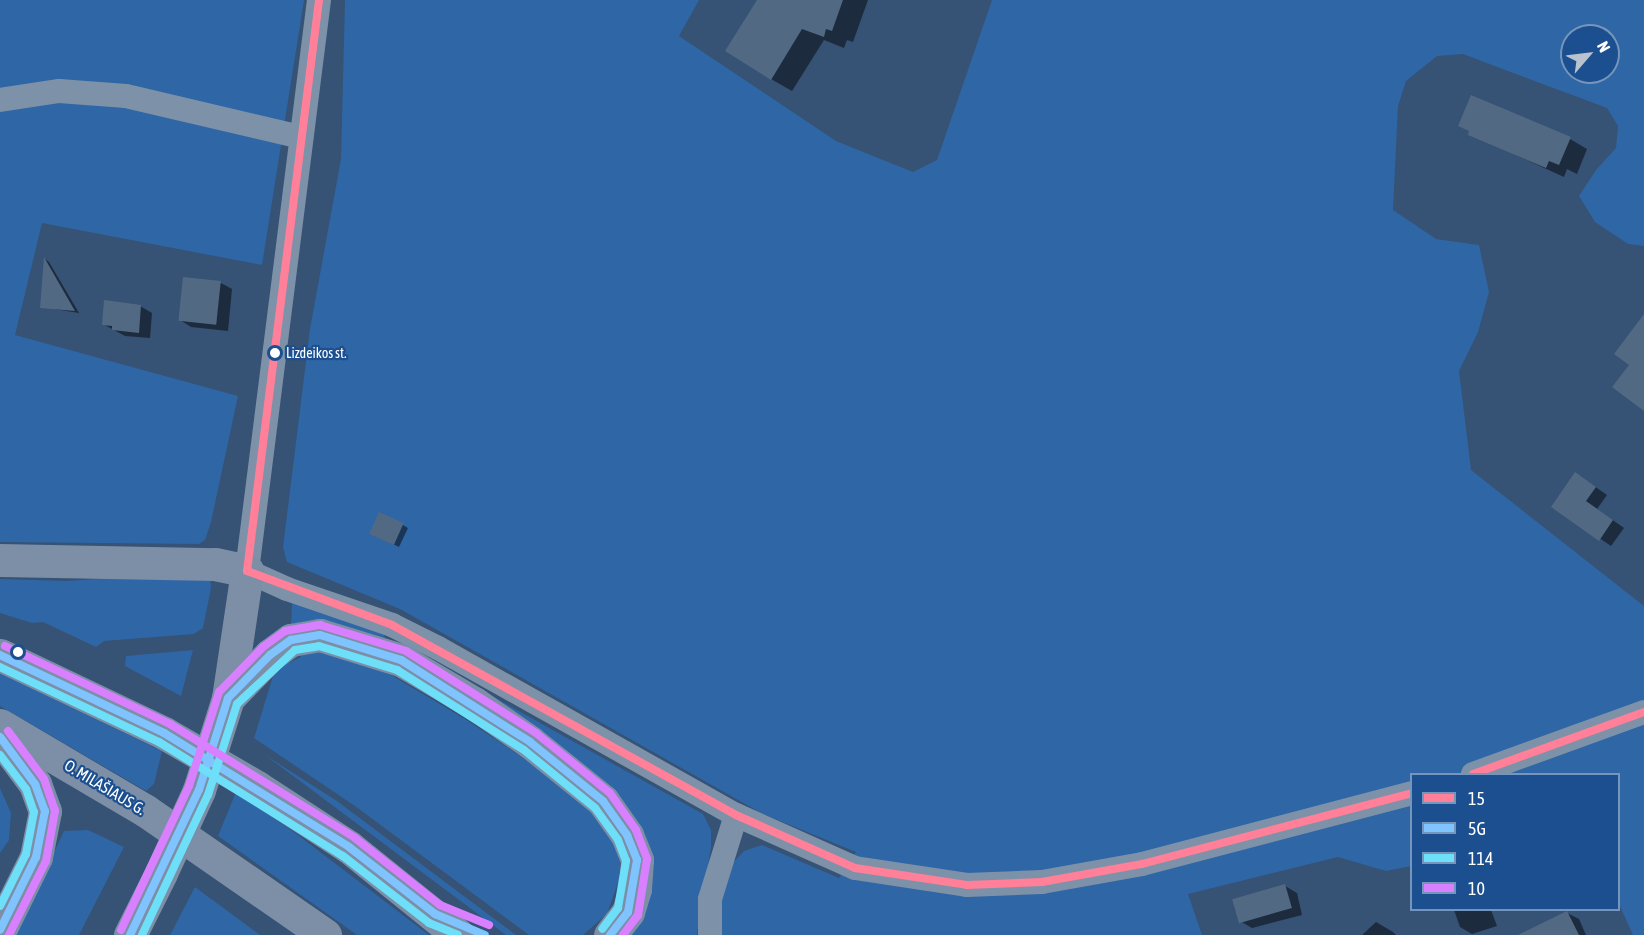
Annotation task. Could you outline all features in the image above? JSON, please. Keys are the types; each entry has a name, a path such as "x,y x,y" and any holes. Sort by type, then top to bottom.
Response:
{"main road":[{"path":"0,560 214,564 247,571 228,698 199,790 134,931"},
{"path":"228,698 270,655 291,640 320,634 401,660 530,741 603,801 627,836 637,861 628,912 610,935"},
{"path":"0,654 164,733 256,787 349,847 446,924 485,935"},
{"name":"O. MILAŠIAUS G.","path":"0,725 146,811 325,935"},
{"path":"0,737 35,784 45,812 36,857 0,930"}],"street":[{"path":"319,0 247,571 287,589 392,625 500,682 736,815 855,868 967,885 1042,882 1142,864 1410,794"},
{"path":"0,99 58,91 126,96 301,137"},
{"path":"401,660 500,682"},
{"path":"1476,773 1644,712"},
{"path":"710,935 711,899 736,815"}],"shaded area":[{"path":"0,0 304,0 262,265 42,223 15,335 238,396 211,522 205,540 199,544 0,542"},
{"path":"345,0 699,0 679,36 836,141 913,172 937,160 992,0 1644,0 1644,246 1628,244 1595,222 1579,196 1596,170 1616,148 1618,126 1607,108 1463,54 1437,56 1406,81 1398,106 1393,210 1436,239 1479,245 1489,292 1478,332 1459,371 1471,470 1644,606 1644,935 1633,935 1620,906 1620,773 1410,773 1410,866 1386,871 1338,857 1188,894 1202,935 715,935 716,900 731,865 744,851 762,845 839,878 856,852 763,814 400,609 287,562 283,547 310,329 341,159"},
{"path":"210,571 211,588 203,628 194,634 104,641 96,647 43,622 32,623 0,613 0,579 67,581"},
{"path":"292,603 384,634 385,638 291,629"},
{"path":"193,650 181,696 125,666 126,656"},
{"path":"301,650 338,655 391,675 465,719 561,783 592,811 620,853 620,877 607,914 583,935 529,935 355,806 254,738 273,676 280,667 301,657"},
{"path":"0,673 162,751 154,784 146,791 0,706"},
{"path":"492,696 703,814 711,830 711,847 697,935 626,935 651,865 641,826 625,804 589,770"},
{"path":"265,755 337,801 516,935 506,935"},
{"path":"0,788 11,813 9,840 0,853"},
{"path":"236,792 294,832 429,935 357,935 218,836"},
{"path":"88,830 124,847 79,935 15,935 64,831"},
{"path":"195,887 260,935 170,935"}],"building":[{"path":"757,0 843,0 832,31 826,29 824,37 802,29 771,80 725,51"},
{"path":"1471,95 1571,137 1559,165 1549,161 1546,168 1468,135 1469,131 1458,126"},
{"path":"44,257 75,311 40,308"},
{"path":"183,277 221,281 216,325 178,321"},
{"path":"104,300 141,305 139,333 112,330 112,326 102,325"},
{"path":"1644,314 1644,411 1612,387 1629,365 1614,354"},
{"path":"1575,472 1596,487 1586,501 1613,520 1599,541 1551,507"},
{"path":"379,512 404,523 394,545 369,534"},
{"path":"1285,884 1292,908 1239,923 1232,899"},
{"path":"1567,911 1579,935 1518,935"}],"transit line":[{"name":"15","path":"247,571 319,0"},
{"name":"15","path":"247,571 392,625 736,815 855,868 967,885 1042,882 1142,864 1410,794"},
{"name":"10","path":"121,930 189,786 219,692 263,647 285,631 320,625 406,651 536,733 610,793 636,830 647,859 638,915 623,935"},
{"name":"5G","path":"130,935 199,790 228,698 270,655 291,640 320,635 401,660 530,742 603,801 627,835 637,860 628,912 610,935"},
{"name":"10","path":"5,646 170,724 355,838 440,905 489,925"},
{"name":"114","path":"142,935 208,795 237,704 295,650 319,646 397,670 524,750 595,808 618,840 626,861 618,908 602,929"},
{"name":"5G","path":"0,655 164,733 349,847 435,914 485,935"},
{"name":"114","path":"0,667 159,742 343,856 429,923 458,935"},
{"name":"15","path":"1476,773 1644,712"},
{"name":"10","path":"8,731 44,779 55,811 46,861 9,935"},
{"name":"5G","path":"0,737 35,784 45,811 36,857 0,930"},
{"name":"114","path":"0,755 26,789 34,812 26,854 0,906"}],"place":[{"name":"Lizdeikos st.","path":"275,353"}]}
